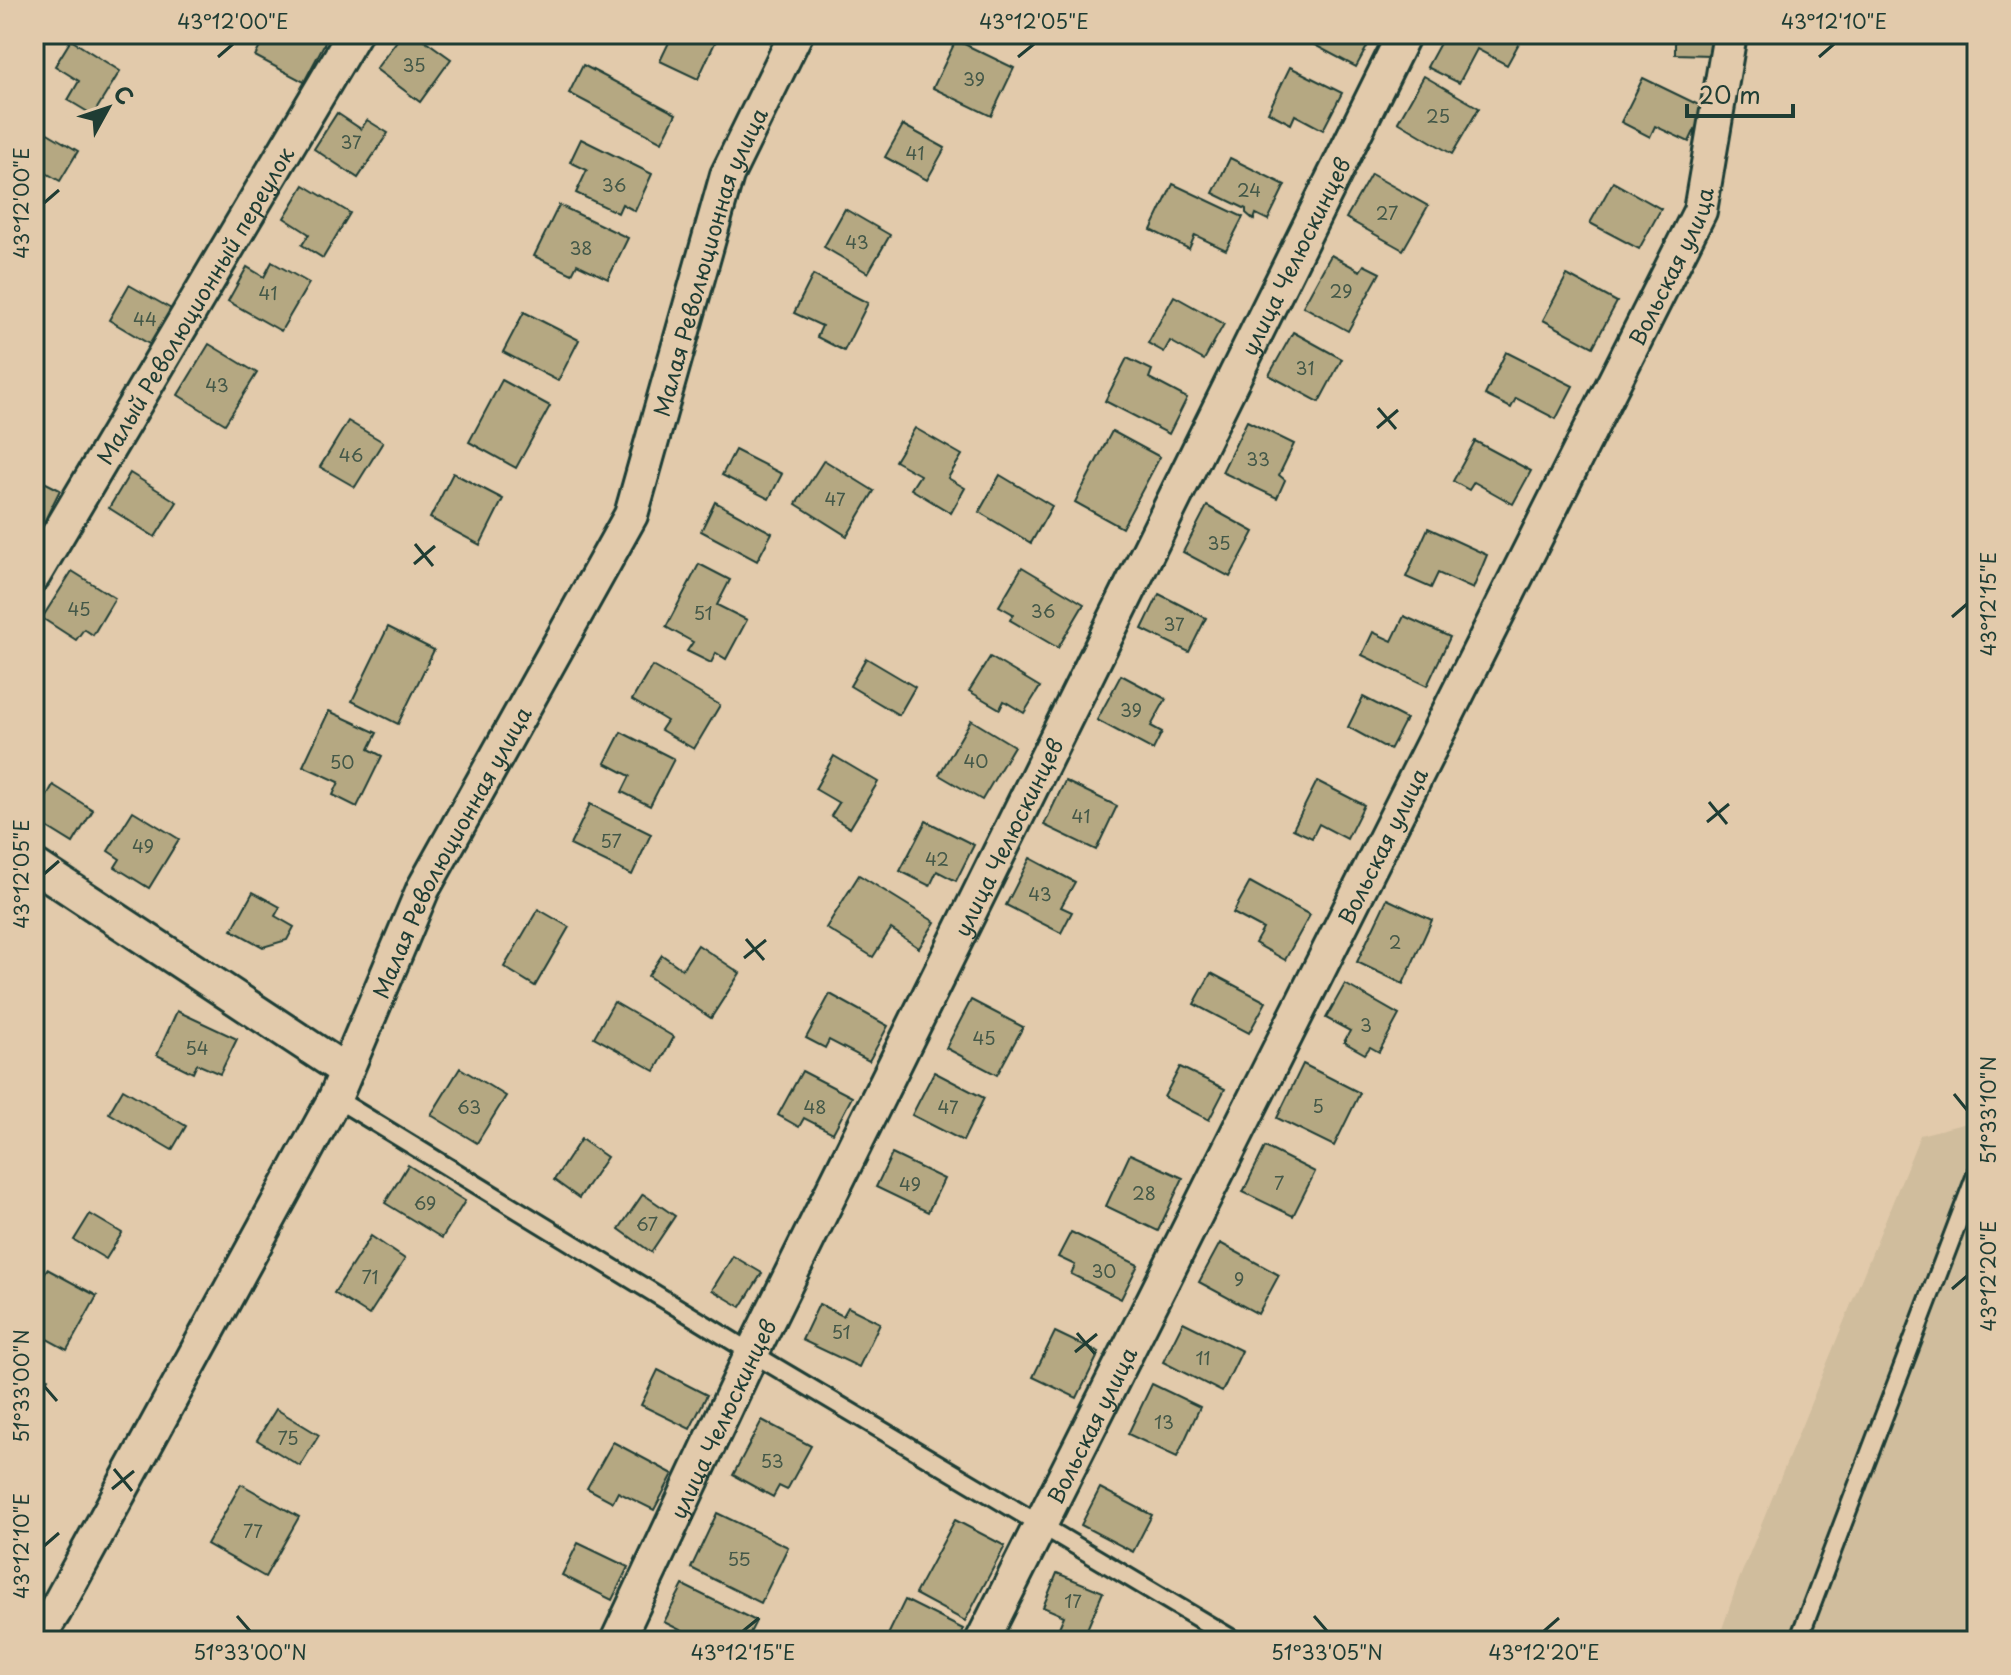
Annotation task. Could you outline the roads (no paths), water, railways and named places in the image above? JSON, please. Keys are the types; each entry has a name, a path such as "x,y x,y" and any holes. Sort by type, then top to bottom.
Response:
{"street":[{"name":"Малый Революционный переулок","path":"34,575 354,34"},
{"name":"Малая Революционная улица","path":"36,1641 45,1605 340,1084 423,889 631,515 727,175 796,34"},
{"name":"улица Челюскинцев","path":"617,1641 752,1353 1404,34"},
{"name":"Вольская улица","path":"982,1641 1700,211 1730,34"},
{"path":"34,865 340,1084"}],"lane":[{"path":"340,1084 752,1353 1236,1641"},
{"path":"1798,1641 1977,1172"}]}
